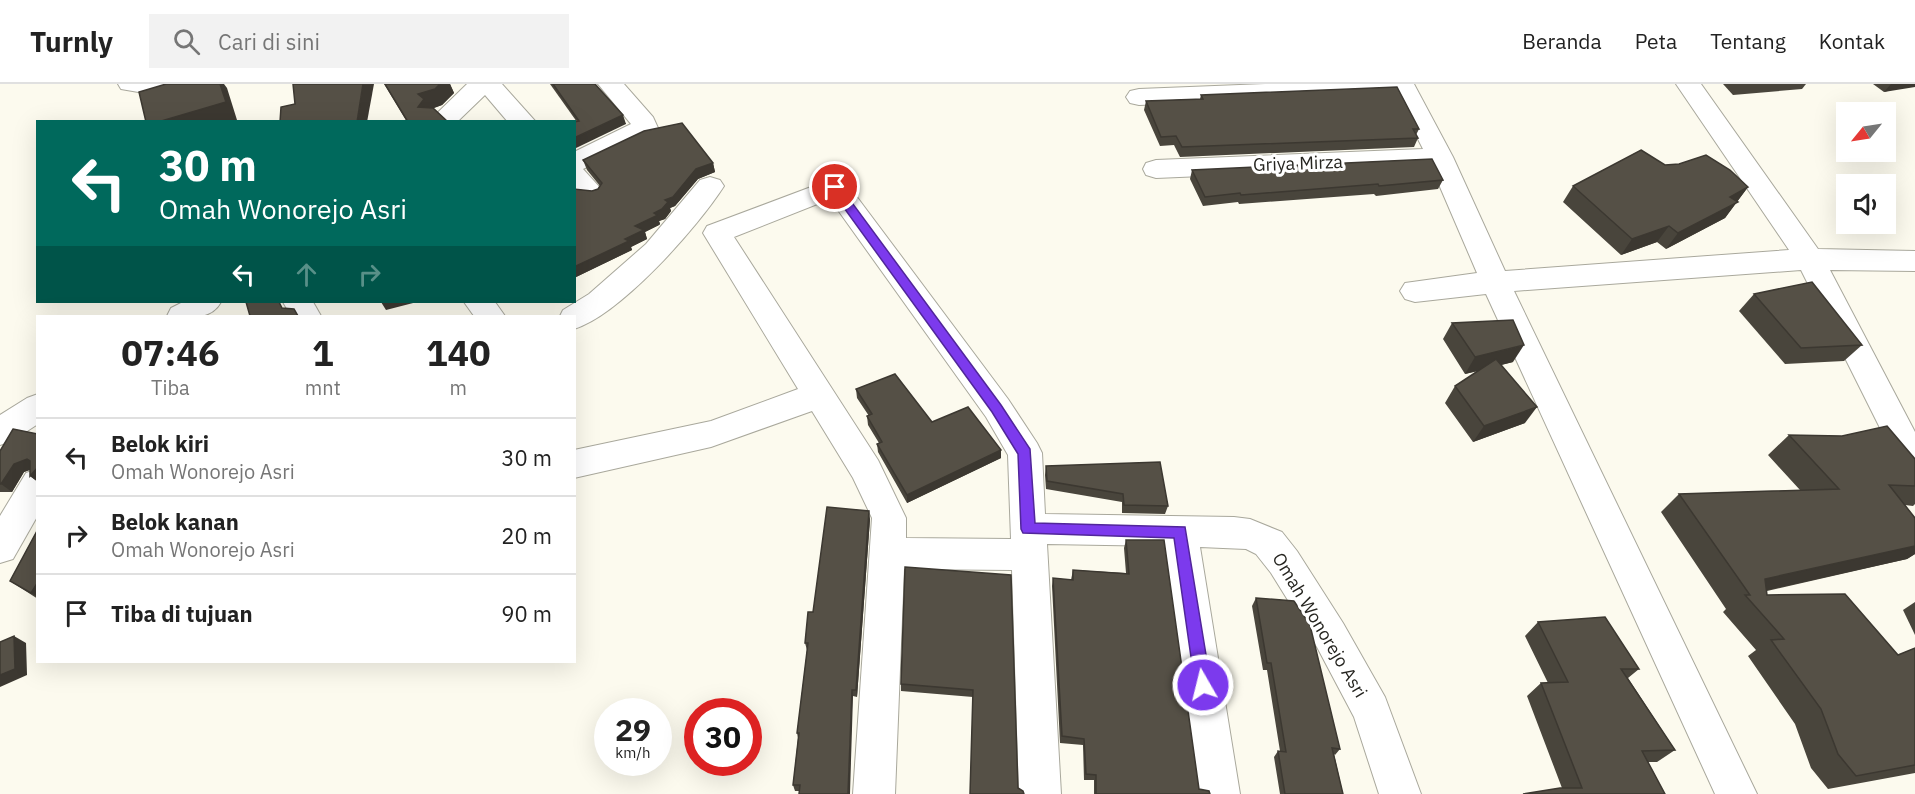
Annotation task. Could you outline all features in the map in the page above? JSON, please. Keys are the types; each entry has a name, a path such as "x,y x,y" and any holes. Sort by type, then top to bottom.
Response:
{"street":[{"path":"130,84 163,84"},
{"path":"443,120 482,84"},
{"path":"488,84 521,120"},
{"path":"576,162 645,128 644,123 610,84"},
{"path":"1688,84 1810,259 1915,464"},
{"path":"1139,97 1345,86 1403,86 1440,157 1495,282 1736,794"},
{"name":"Griya Mirza","path":"1156,169 1440,157"},
{"path":"576,317 600,302 656,251 710,186"},
{"path":"874,794 889,518 878,493 820,394 717,233 835,187 997,408 1025,453 1040,794"},
{"path":"1415,291 1495,282 1810,259 1915,261"},
{"path":"184,315 204,303"},
{"path":"480,303 489,315"},
{"path":"576,464 711,434 820,394"},
{"path":"0,432 36,408"},
{"path":"0,548 36,486"},
{"path":"1180,532 1219,794"},
{"name":"Omah Wonorejo Asri","path":"888,553 1180,532 1250,534 1269,543 1284,562 1330,635 1371,710 1401,794"}],"building":[{"path":"166,84 220,84 226,102 165,120 146,120 139,92"},
{"path":"293,84 363,84 357,120 280,120 281,107 295,104"},
{"path":"385,84 440,84 435,89 418,94 424,99 418,107 433,108 446,120 407,120"},
{"path":"553,84 595,84 623,115 576,137 576,122 579,121"},
{"path":"1397,87 1419,129 1413,129 1418,138 1182,147 1176,136 1161,137 1146,101 1203,99 1201,95"},
{"path":"682,123 713,163 696,169 673,197 665,200 668,202 654,213 656,216 635,226 644,230 625,239 629,241 576,266 576,189 592,191 598,189 602,183 583,160 644,131"},
{"path":"1641,150 1665,165 1679,164 1706,155 1730,170 1748,187 1730,197 1738,202 1678,233 1669,226 1632,239 1573,186"},
{"path":"1432,159 1443,180 1205,197 1192,170"},
{"path":"1812,282 1862,345 1801,348 1754,294"},
{"path":"246,303 280,303 282,308 294,309 297,315 250,315"},
{"path":"1513,320 1524,345 1475,357 1452,323"},
{"path":"1496,359 1537,407 1484,426 1455,386"},
{"path":"895,374 932,422 968,407 1001,450 907,495 877,444 882,442 867,416 872,414 856,389"},
{"path":"1887,426 1915,459 1915,486 1889,485 1915,518 1915,546 1765,579 1767,595 1845,594 1898,655 1915,648 1915,765 1856,776 1838,754 1821,709 1771,640 1784,639 1745,595 1750,595 1679,494 1839,489 1789,435 1842,436"},
{"path":"13,429 36,434 36,469 30,476 30,461 27,459 14,464 0,484 0,451"},
{"path":"1160,462 1168,506 1124,505 1123,494 1047,481 1046,466"},
{"path":"827,507 869,511 856,690 852,690 848,794 799,794 800,785 793,785 808,643 805,643 808,612 813,612"},
{"path":"36,533 36,585 31,593 10,581"},
{"path":"1126,540 1164,540 1199,789 1209,791 1210,794 1096,794 1096,775 1086,774 1084,739 1062,736 1053,578 1073,580 1073,570 1129,574"},
{"path":"905,567 1011,575 1018,788 1024,794 970,794 973,690 901,684"},
{"path":"1256,598 1294,601 1310,625 1340,749 1332,748 1343,794 1285,794 1278,751 1286,752 1271,663 1267,663"},
{"path":"1605,617 1639,669 1621,669 1675,750 1642,751 1665,794 1523,794 1560,788 1582,788 1541,683 1568,682 1538,622"},
{"path":"14,636 15,669 0,675 0,642"}],"route":[{"path":"835,187 997,408 1025,453 1028,529 1180,532 1203,685"}]}
